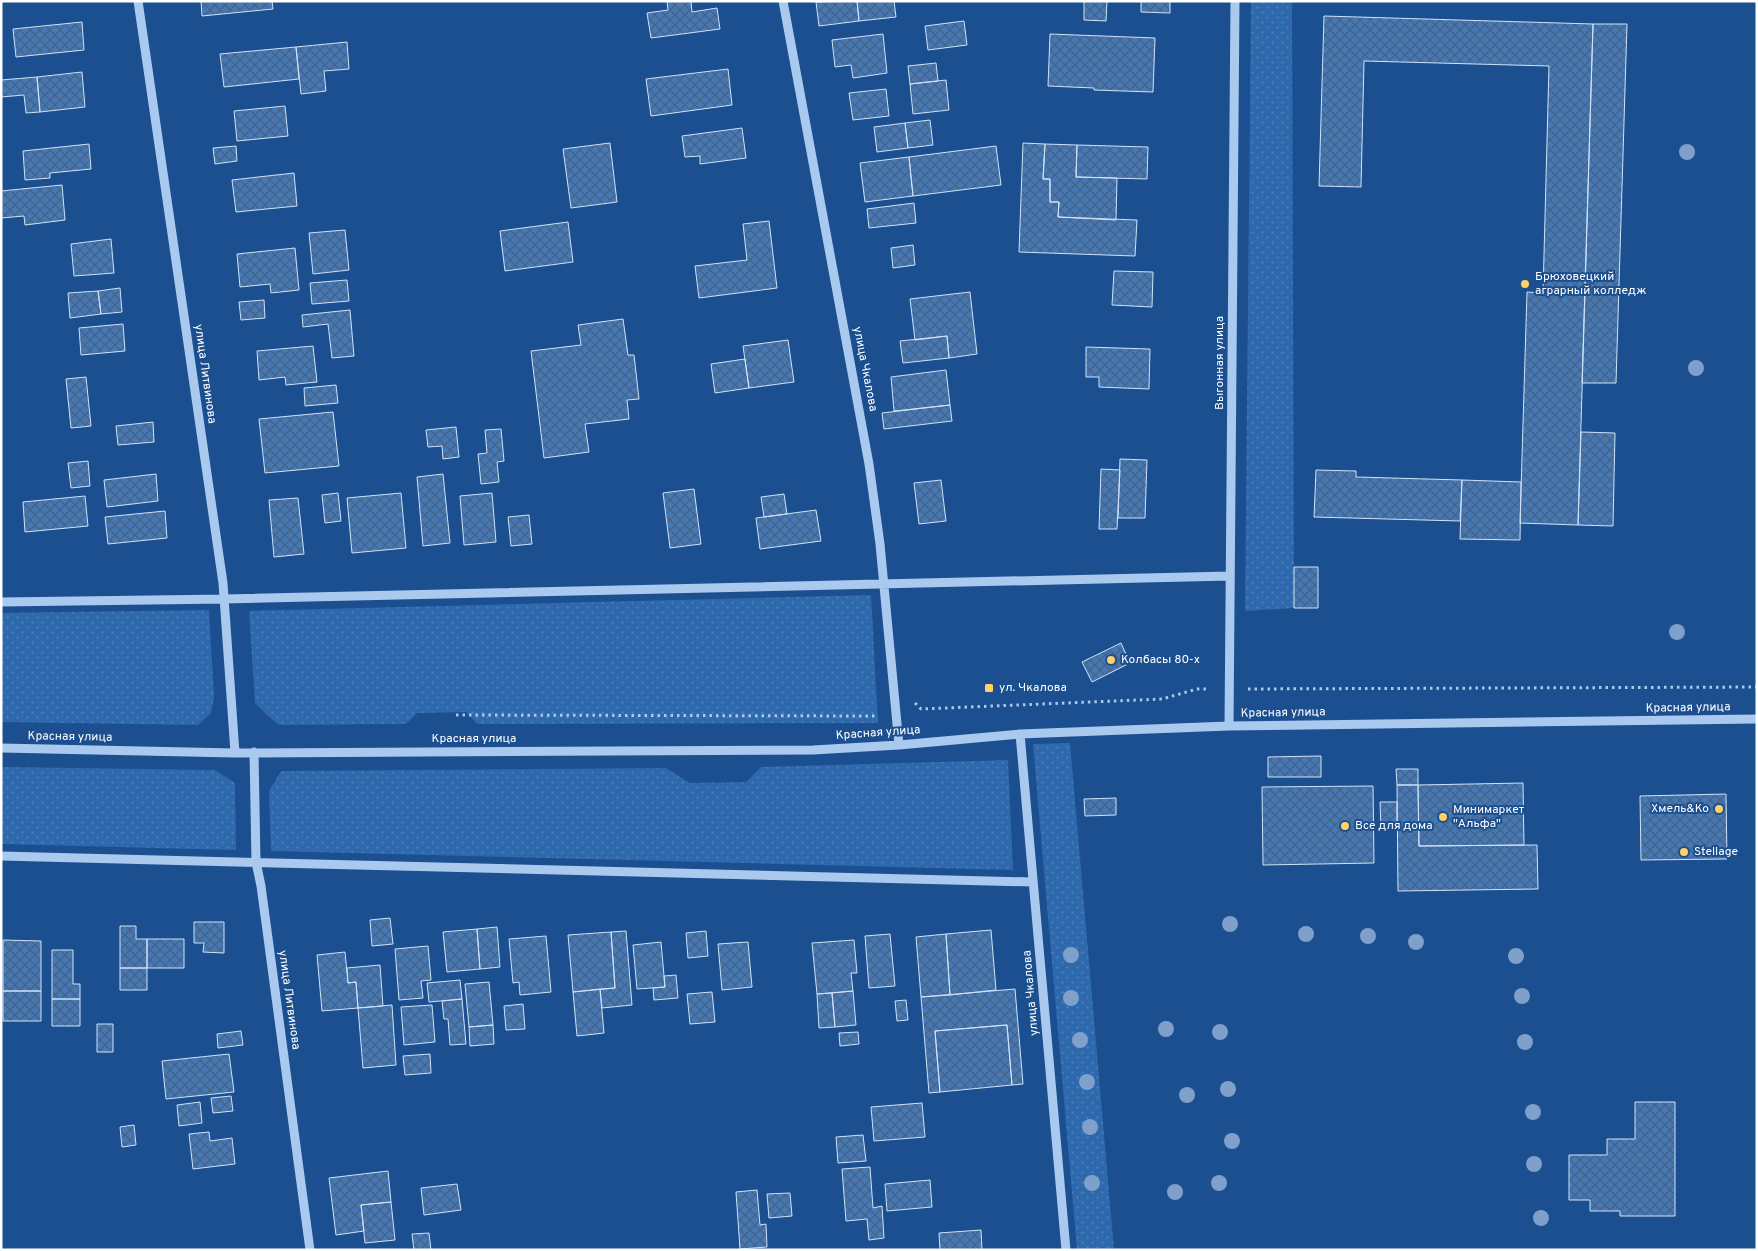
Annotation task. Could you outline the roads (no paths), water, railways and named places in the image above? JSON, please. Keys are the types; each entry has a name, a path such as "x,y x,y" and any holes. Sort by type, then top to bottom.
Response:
{"street":[{"name":"улица Литвинова","path":"138,1 225,599 235,753"},
{"name":"улица Чкалова","path":"783,1 870,464 884,584 899,746"},
{"name":"Выгонная улица","path":"1229,726 1235,1"},
{"path":"1,602 225,599 1230,576"},
{"name":"Красная улица","path":"1,748 235,753 813,750 899,746 1020,734 1229,726 1757,719"},
{"name":"улица Чкалова","path":"1020,734 1066,1250"},
{"name":"улица Литвинова","path":"254,752 256,862 261,886 310,1250"},
{"path":"1,856 1032,882"}],"place":[{"name":"Брюховецкий аграрный колледж","path":"1525,284"},
{"name":"Колбасы 80-х","path":"1111,660"},
{"name":"ул. Чкалова","path":"989,688"},
{"name":"Хмель&Ко","path":"1719,809"},
{"name":"Минимаркет \"Альфа\"","path":"1443,817"},
{"name":"Все для дома","path":"1345,826"},
{"name":"Stellage","path":"1684,852"}]}
